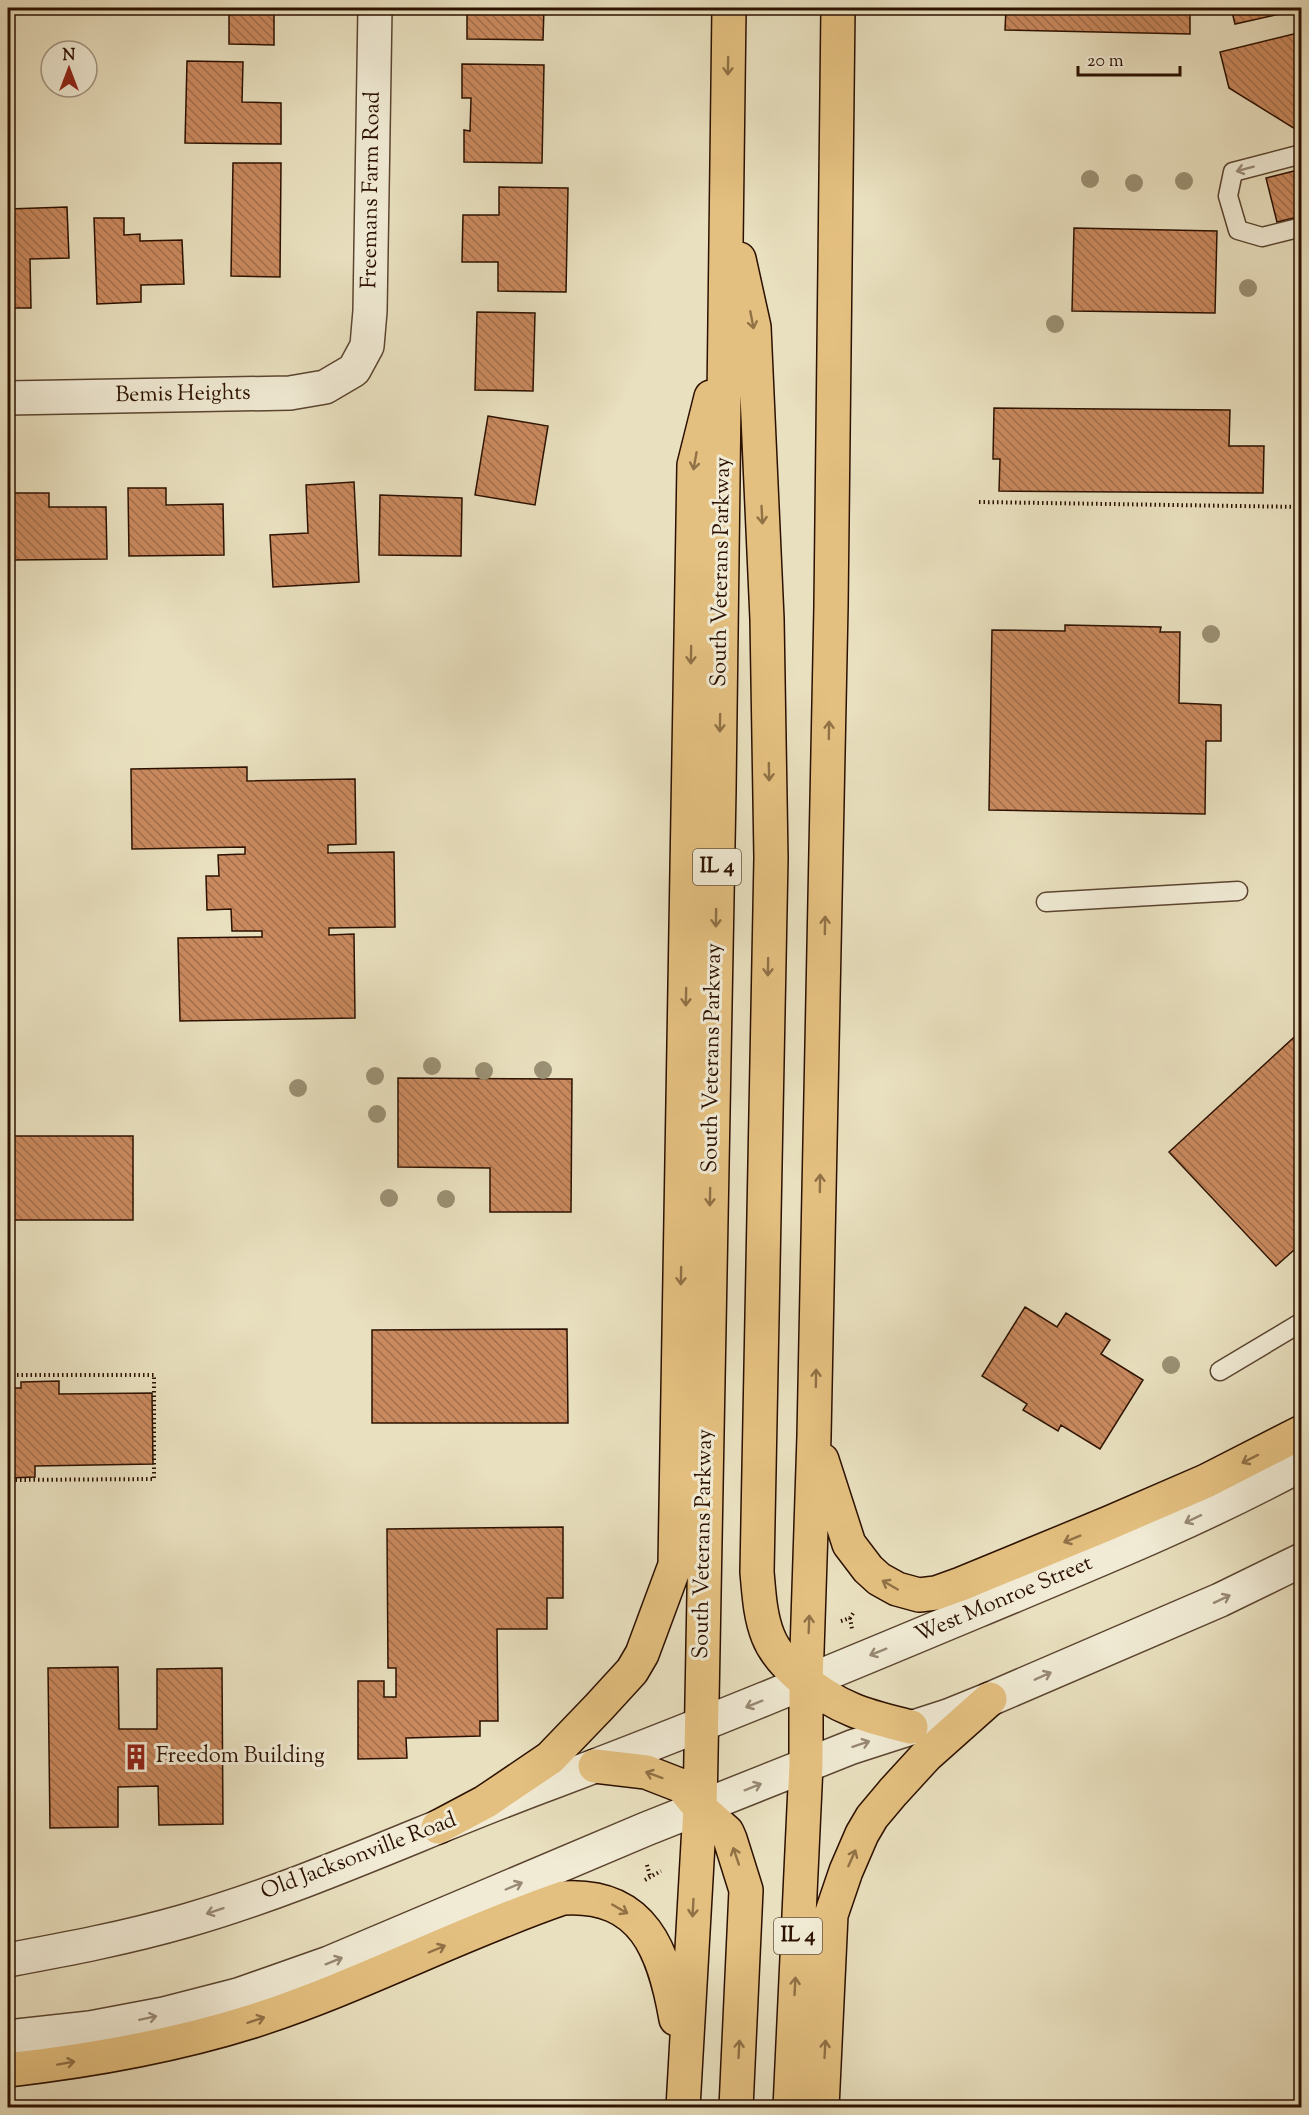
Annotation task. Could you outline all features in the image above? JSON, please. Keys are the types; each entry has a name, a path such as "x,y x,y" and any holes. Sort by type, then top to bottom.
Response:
{"highway":[{"name":"South Veterans Parkway","path":"683,2108 700,1808 719,790 729,8"},
{"name":"IL 4","path":"790,2108 806,1765 806,1682 814,1436 831,618 838,8"},
{"path":"726,201 754,327 767,619 771,858 757,1572 763,1618 769,1638 789,1668 806,1682 853,1710 911,1727"},
{"path":"438,1827 485,1802 550,1758 632,1671 642,1654 675,1565 694,465 724,343"},
{"path":"814,1436 849,1544 868,1569 879,1579 897,1589 919,1595 936,1593 962,1584 1109,1523 1206,1481 1302,1432"},
{"path":"822,2108 831,1915 846,1871 872,1817 926,1756 990,1699"},
{"path":"595,1766 646,1772 682,1786 700,1808 727,1832 746,1890 736,2108"},
{"path":"8,2070 110,2055 194,2037 253,2021 341,1989 540,1906 563,1898 582,1897 602,1900 619,1907 635,1919 650,1938 662,1963 672,1996 685,2067"}],"street":[{"name":"Freemans Farm Road","path":"354,370 367,346 370,310 375,8"},
{"name":"Bemis Heights","path":"8,399 290,393 325,387 354,370"},
{"name":"West Monroe Street","path":"701,1726 1184,1523 1302,1464"},
{"path":"8,2037 126,2022 238,1995 329,1963 806,1765 852,1747 948,1716 990,1699 1220,1600 1302,1560"},
{"name":"Old Jacksonville Road","path":"8,1959 105,1942 186,1921 271,1893 701,1726"}],"lane":[{"path":"1302,154 1233,172 1228,196 1238,230 1262,237 1302,227"},
{"path":"1046,902 1238,891"},
{"path":"1220,1371 1302,1322"}],"path":[{"path":"979,502 1302,507"},
{"path":"8,1375 154,1375 154,1479 8,1480"},
{"path":"840,1621 850,1618 855,1612"},
{"path":"645,1880 662,1871"}],"building":[{"path":"217,8 274,8 274,45 229,44 229,9"},
{"path":"467,8 544,8 543,40 467,39"},
{"path":"1006,8 1190,8 1190,34 1005,30"},
{"path":"1231,8 1302,8 1302,9 1235,24"},
{"path":"1302,32 1302,129 1300,132 1229,88 1220,52"},
{"path":"187,61 243,62 242,102 281,103 281,144 185,143"},
{"path":"462,64 544,65 542,163 464,162 464,130 470,131 471,98 462,98"},
{"path":"233,163 281,163 280,277 231,276"},
{"path":"1302,169 1302,216 1277,222 1266,178"},
{"path":"499,187 568,188 566,292 498,291 498,262 462,262 463,215 499,215"},
{"path":"67,207 69,258 30,259 31,308 8,308 8,209"},
{"path":"94,218 124,218 124,235 140,234 140,241 182,240 184,284 141,285 141,302 97,304"},
{"path":"1074,228 1217,231 1215,313 1072,311"},
{"path":"477,312 535,313 533,391 475,390"},
{"path":"1302,328 1302,342 1296,330"},
{"path":"994,408 1230,410 1229,446 1264,446 1263,493 999,491 1000,459 993,459"},
{"path":"488,416 548,426 535,505 475,495"},
{"path":"354,482 359,582 273,587 270,535 308,533 306,485"},
{"path":"128,488 166,488 166,505 223,504 224,555 129,556"},
{"path":"12,493 49,493 49,507 106,507 107,559 13,560"},
{"path":"380,495 462,498 461,556 379,555"},
{"path":"1065,625 1161,627 1160,632 1180,632 1179,703 1221,705 1221,741 1206,741 1205,814 989,810 992,630 1065,631"},
{"path":"247,767 247,781 355,779 356,844 328,845 328,853 394,852 395,927 329,928 329,935 354,934 355,1018 180,1021 178,938 262,937 262,931 232,931 231,909 207,910 206,876 219,876 218,855 245,854 245,847 132,849 131,769"},
{"path":"1302,1030 1302,1243 1276,1266 1169,1152"},
{"path":"398,1078 572,1079 571,1212 490,1212 490,1168 398,1167"},
{"path":"8,1136 133,1136 133,1220 8,1220"},
{"path":"1025,1307 1057,1327 1066,1313 1110,1340 1101,1354 1143,1380 1100,1449 1061,1425 1058,1431 1023,1410 1027,1404 982,1376"},
{"path":"567,1329 568,1423 372,1423 372,1330"},
{"path":"59,1381 59,1394 152,1393 153,1464 35,1466 35,1477 8,1478 8,1388 21,1388 21,1382"},
{"path":"563,1527 563,1598 547,1598 547,1629 497,1629 498,1721 480,1721 480,1736 406,1738 407,1758 358,1759 358,1681 384,1681 384,1697 396,1697 396,1668 388,1668 387,1529"},
{"name":"Freedom Building","path":"118,1667 119,1729 157,1729 157,1669 222,1668 223,1824 159,1825 158,1786 118,1787 118,1827 50,1828 48,1668"}],"place":[{"name":"Freedom Building","path":"136,1757"}]}
